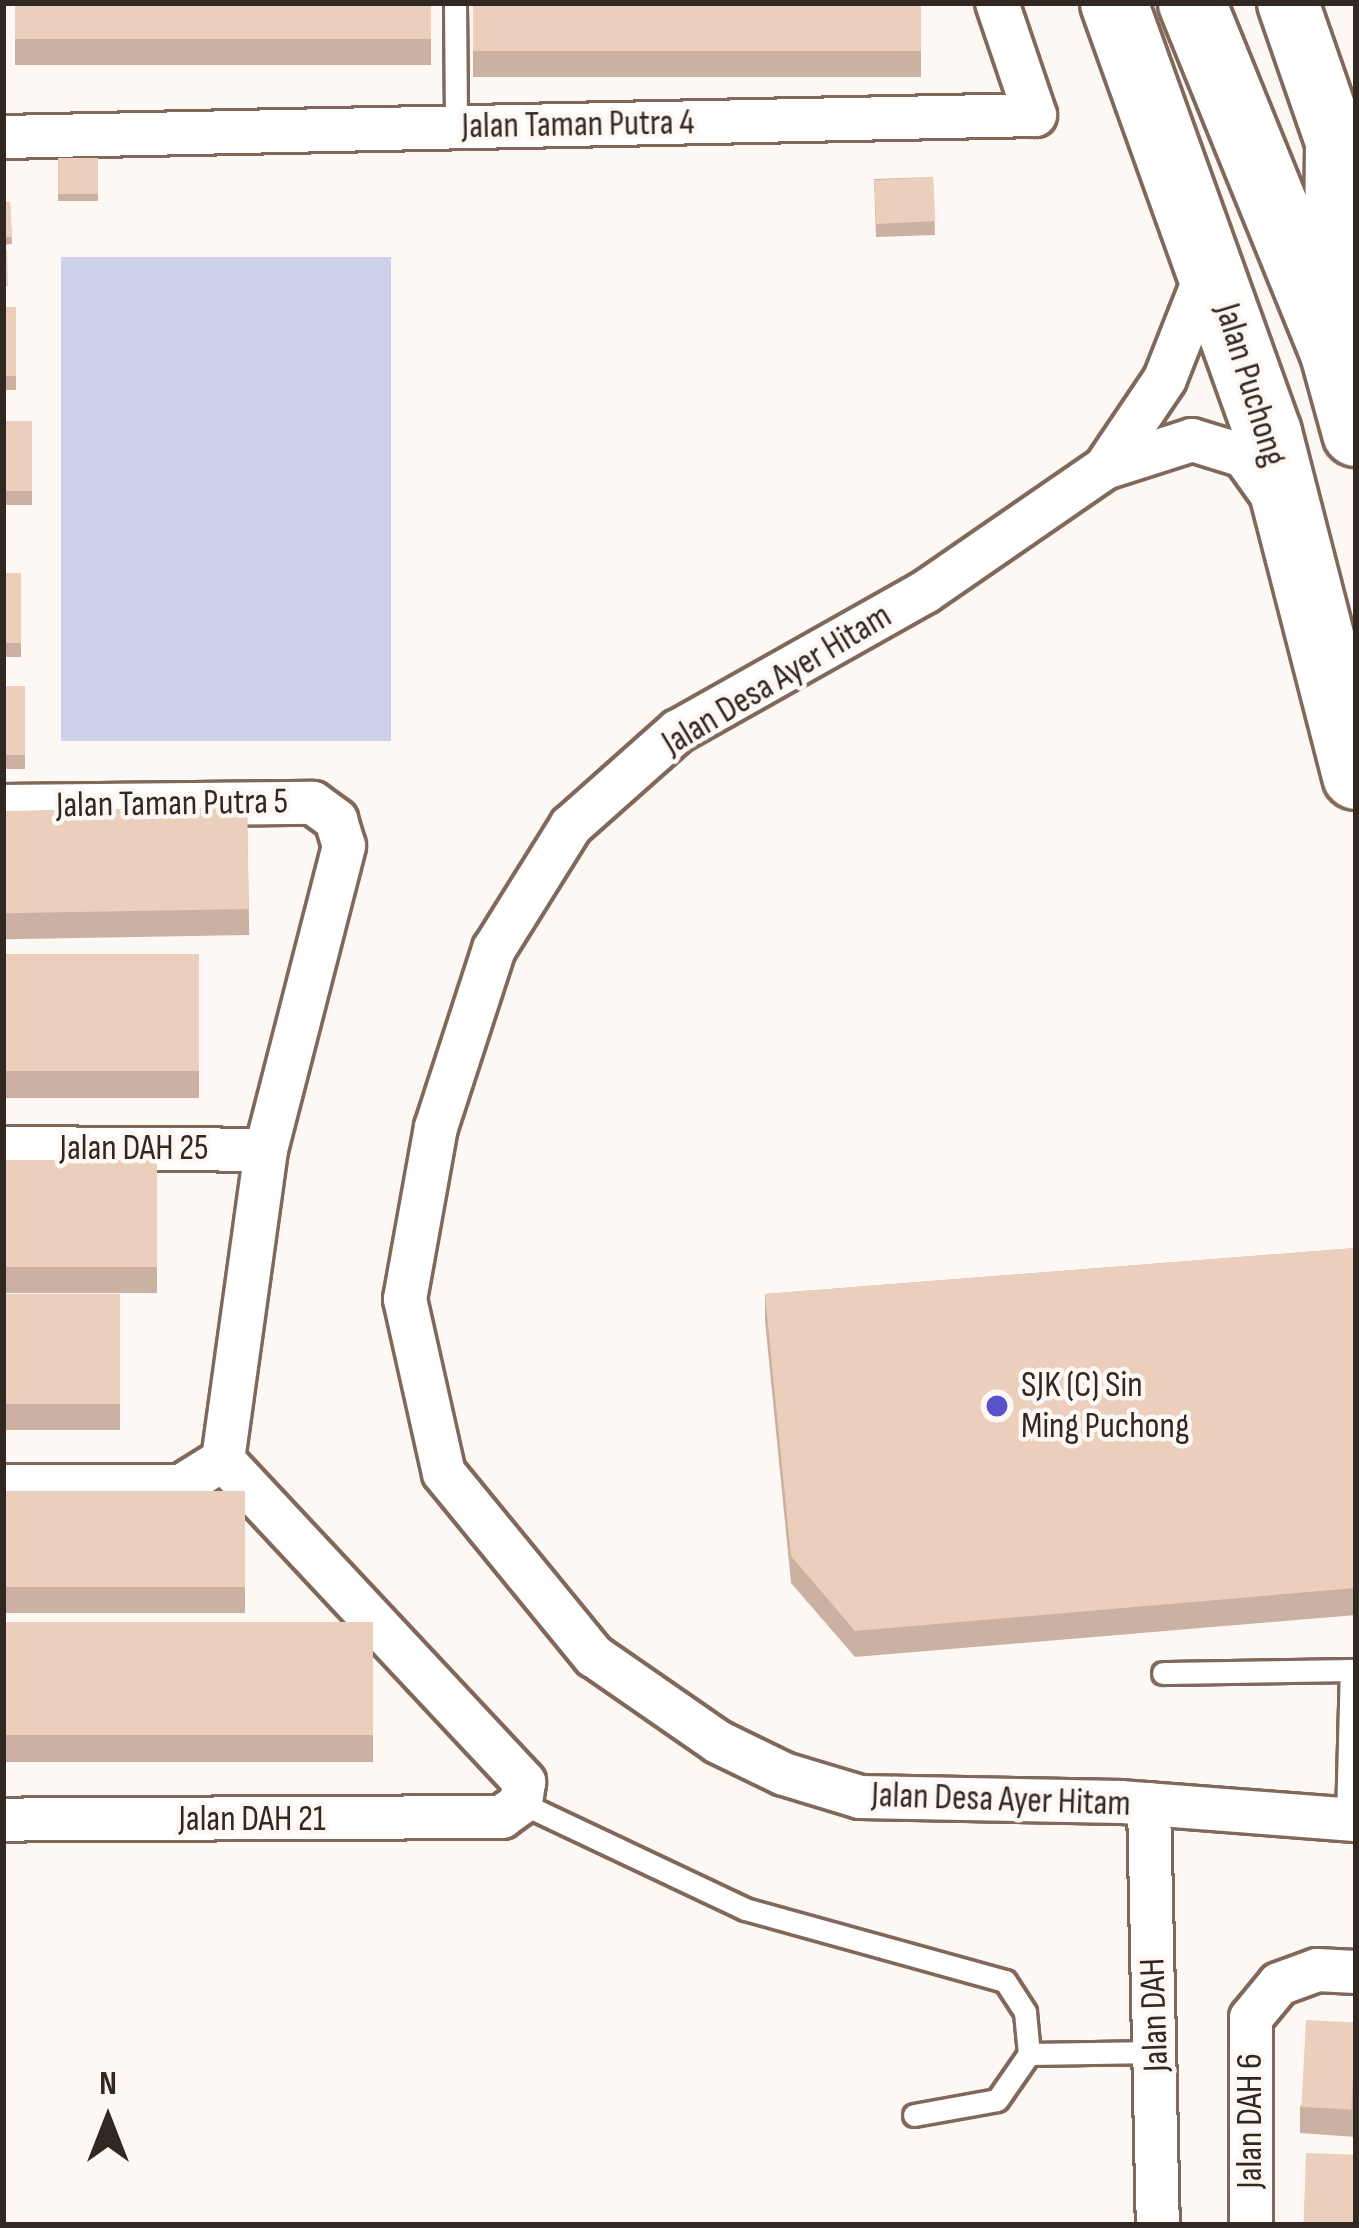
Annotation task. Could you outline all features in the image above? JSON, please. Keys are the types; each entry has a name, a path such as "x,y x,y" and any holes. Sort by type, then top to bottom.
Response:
{"main road":[{"name":"Jalan Puchong","path":"1114,3 1211,262 1289,518 1356,776"},
{"path":"1192,3 1334,353 1356,433"}],"street":[{"name":"Jalan Taman Putra 4","path":"3,136 1035,115 997,3"},
{"path":"1288,3 1336,142 1334,353"},
{"name":"Jalan Desa Ayer Hitam","path":"1106,468 1165,379 1211,262"},
{"name":"Jalan Desa Ayer Hitam","path":"1289,518 1244,456 1192,440 1106,468 925,592 679,730 571,826 494,949 436,1126 405,1299 444,1473 594,1656 718,1742 784,1774 860,1797 1150,1804 1351,1819"},
{"name":"Jalan Taman Putra 5","path":"3,806 314,803 336,820 344,846 266,1150"},
{"name":"Jalan DAH 25","path":"3,1148 266,1150"},
{"path":"223,1460 266,1150"},
{"path":"3,1486 181,1486 223,1460"},
{"path":"223,1460 524,1782 512,1810"},
{"name":"Jalan DAH","path":"1150,1804 1158,2225"},
{"name":"Jalan DAH 21","path":"3,1820 512,1810"},
{"name":"Jalan DAH 6","path":"1252,2225 1250,2018 1279,1984 1317,1970 1356,1972"}],"lane":[{"path":"455,3 456,128"},
{"path":"1162,1673 1353,1670 1351,1819"},
{"path":"512,1810 745,1909 1005,1982 1025,2012 1029,2054 1020,2077 997,2100 914,2115"},
{"path":"1029,2054 1156,2052"}],"shaded area":[{"path":"61,257 391,257 391,741 61,741"}],"building":[{"path":"15,3 431,3 431,39 15,39"},
{"path":"473,3 921,3 921,51 473,51"},
{"path":"58,158 98,158 98,194 58,194"},
{"path":"933,177 935,221 876,224 874,180"},
{"path":"3,202 10,202 12,237 3,237"},
{"path":"3,250 7,250 8,286 3,286"},
{"path":"3,307 16,307 16,376 3,376"},
{"path":"3,421 32,421 32,491 3,491"},
{"path":"3,573 21,573 21,643 3,643"},
{"path":"3,686 25,686 25,755 3,755"},
{"path":"247,807 249,909 5,913 3,811"},
{"path":"3,954 199,954 199,1071 3,1071"},
{"path":"3,1160 157,1160 157,1267 3,1267"},
{"path":"1356,1248 1356,1588 855,1631 791,1556 765,1294"},
{"path":"3,1294 120,1294 120,1404 3,1404"},
{"path":"3,1491 245,1491 245,1587 3,1587"},
{"path":"3,1622 373,1622 373,1735 3,1735"},
{"path":"1306,2020 1356,2023 1351,2109 1301,2107"},
{"path":"1306,2153 1356,2155 1354,2225 1303,2225"}],"place":[{"name":"SJK (C) Sin Ming Puchong","path":"997,1406"}]}
